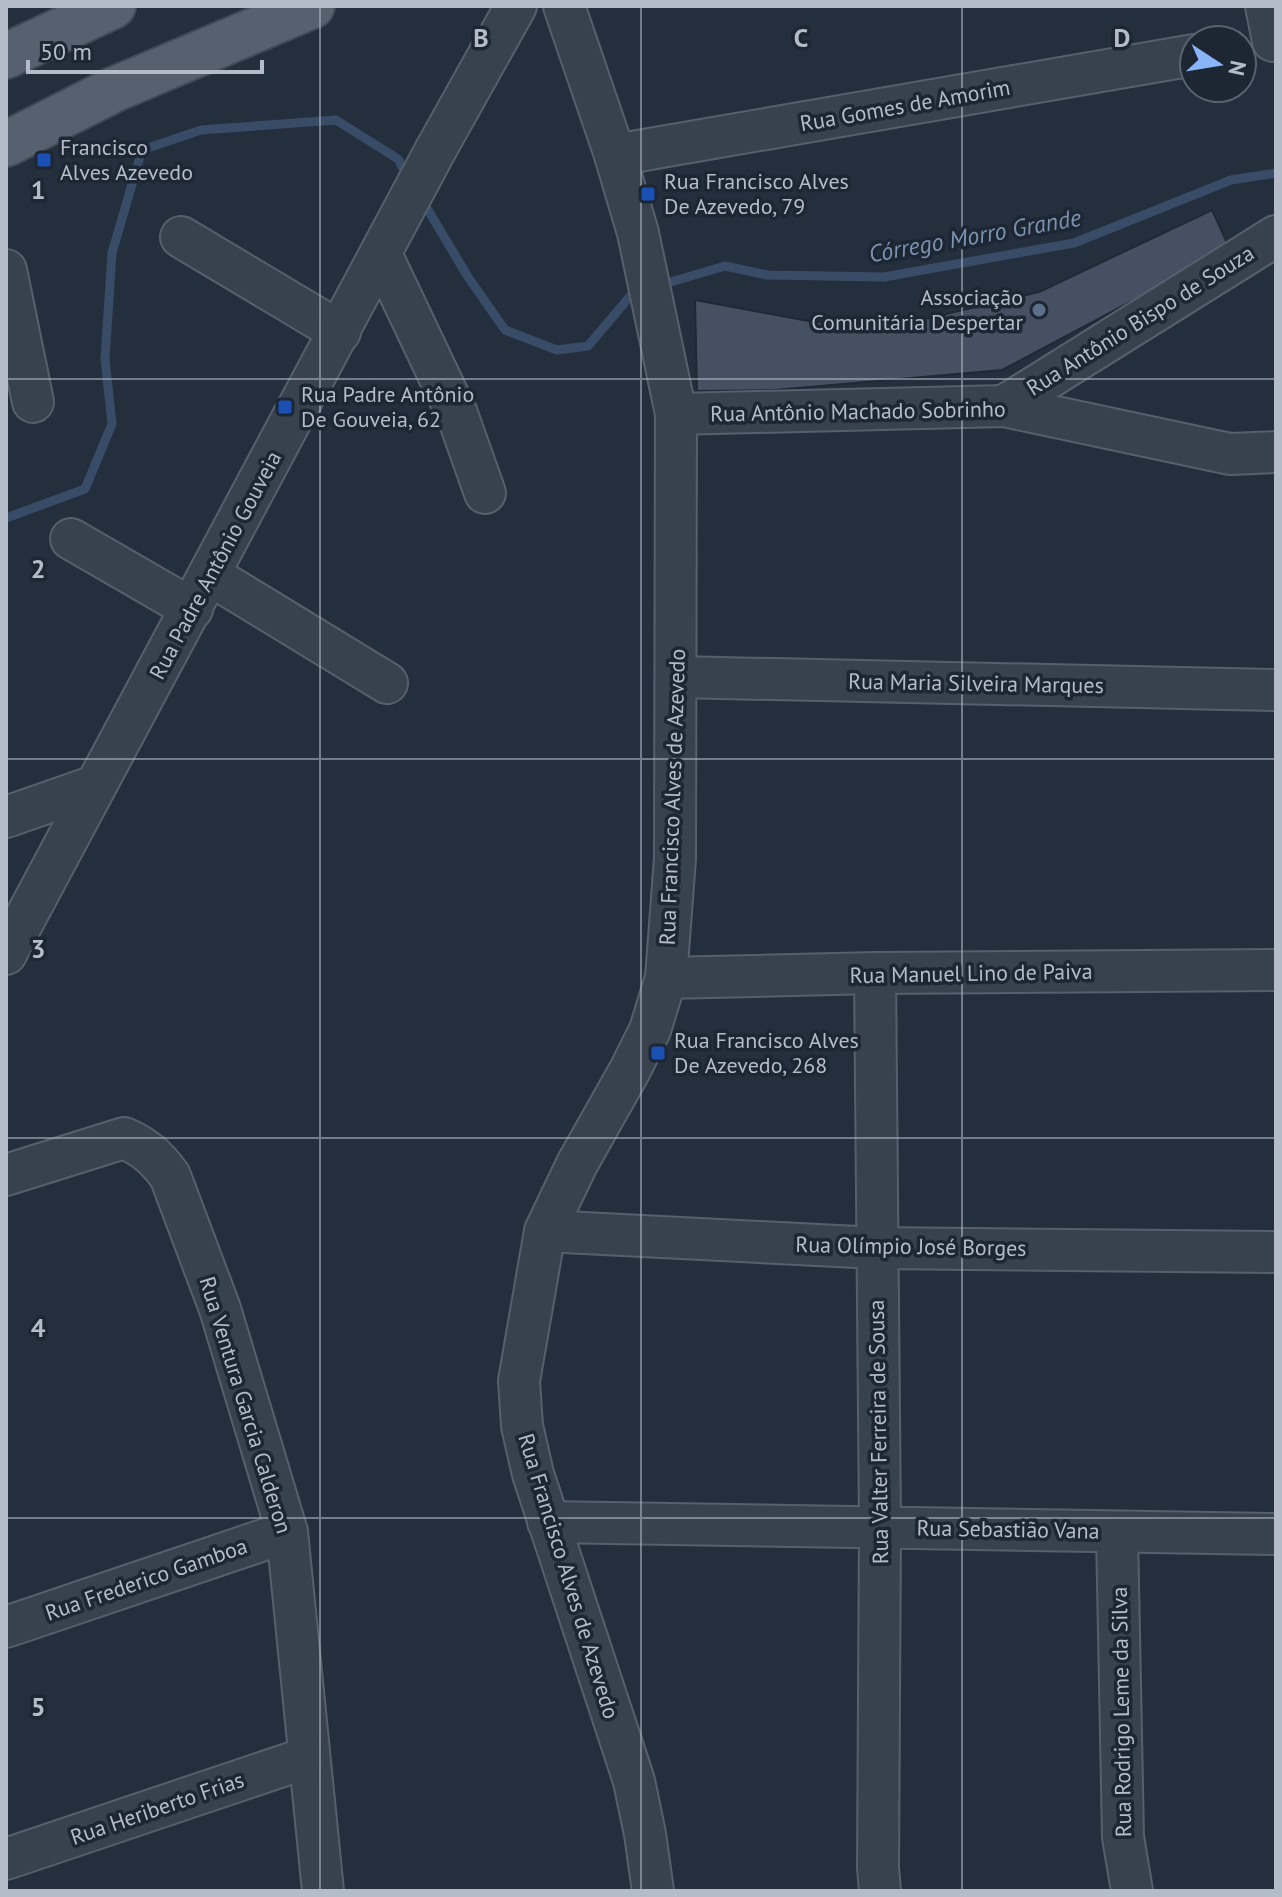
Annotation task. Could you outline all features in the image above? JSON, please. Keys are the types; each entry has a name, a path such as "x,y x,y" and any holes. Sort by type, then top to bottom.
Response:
{"main road":[{"path":"6,56 113,6"},
{"path":"6,144 115,89 312,6"}],"street":[{"name":"Rua Padre Antônio Gouveia","path":"6,954 435,151 516,6"},
{"name":"Rua Francisco Alves de Azevedo","path":"564,6 638,233 676,414 675,858 666,978 650,1030 577,1164 545,1231 519,1381 522,1426 533,1474 634,1781 653,1891"},
{"name":"Rua Gomes de Amorim","path":"615,155 1178,58"},
{"name":"Rua Antônio Bispo de Souza","path":"1004,406 1276,236"},
{"path":"181,237 340,332"},
{"path":"388,241 485,493"},
{"path":"6,270 33,402"},
{"name":"Rua Antônio Machado Sobrinho","path":"676,414 1004,406 1215,452 1276,452"},
{"path":"71,539 201,592 387,683"},
{"name":"Rua Maria Silveira Marques","path":"676,677 1276,690"},
{"path":"6,817 95,786"},
{"name":"Rua Manuel Lino de Paiva","path":"666,978 1276,970"},
{"name":"Rua Valter Ferreira de Sousa","path":"875,973 880,1891"},
{"name":"Rua Ventura Garcia Calderon","path":"6,1175 124,1138 157,1158 170,1176 220,1309 287,1532 323,1891"},
{"name":"Rua Olímpio José Borges","path":"545,1231 876,1248 1276,1252"},
{"name":"Rua Sebastião Vana","path":"548,1522 1276,1534"},
{"name":"Rua Frederico Gamboa","path":"6,1627 287,1532"},
{"name":"Rua Rodrigo Leme da Silva","path":"1117,1532 1123,1837 1132,1891"},
{"name":"Rua Heriberto Frias","path":"6,1859 309,1757"}],"building":[{"name":"Associação Comunitária Despertar","path":"1212,210 1230,249 1002,370 775,390 697,391 695,300 814,322 921,320 1039,292"}],"waterway":[{"name":"Córrego Morro Grande","path":"6,518 85,489 112,424 105,359 112,253 142,150 201,130 336,120 398,159 408,177"},
{"name":"Córrego Morro Grande","path":"657,286 725,266 767,275 884,277 1074,243 1231,180 1276,173"},
{"name":"Córrego Morro Grande","path":"422,200 468,277 505,330 557,350 588,346 632,294 639,292"}],"place":[{"name":"Francisco Alves Azevedo","path":"44,160"},
{"name":"Rua Francisco Alves De Azevedo, 79","path":"648,194"},
{"name":"Associação Comunitária Despertar","path":"1039,310"},
{"name":"Rua Padre Antônio De Gouveia, 62","path":"285,407"},
{"name":"Rua Francisco Alves De Azevedo, 268","path":"658,1053"}]}
